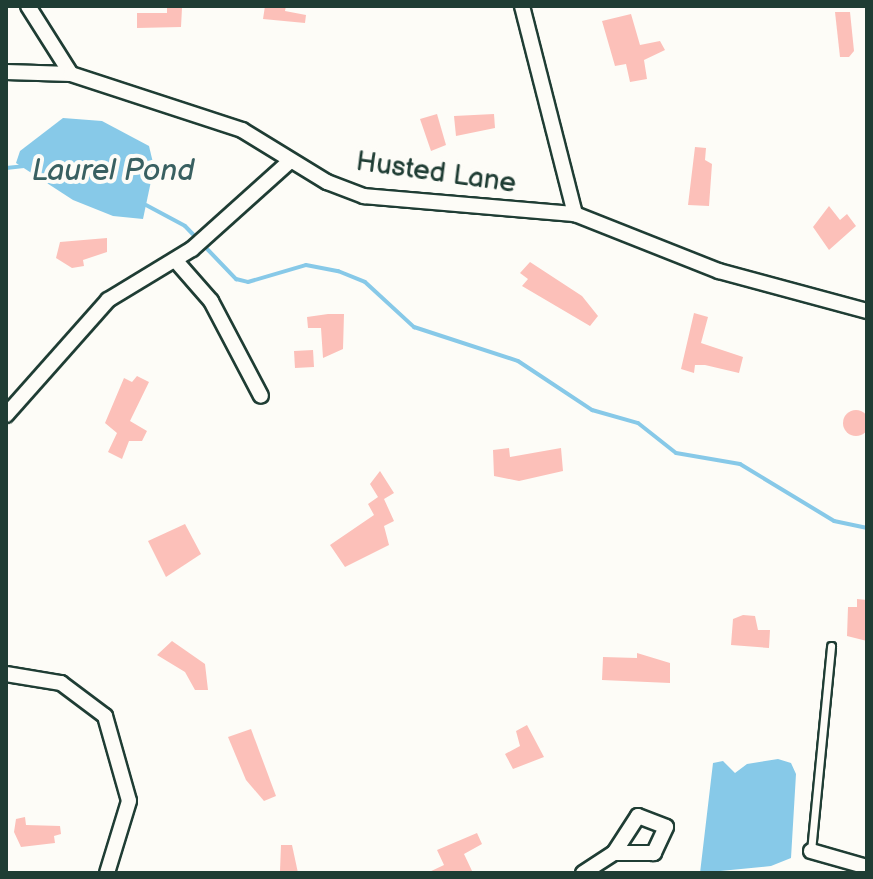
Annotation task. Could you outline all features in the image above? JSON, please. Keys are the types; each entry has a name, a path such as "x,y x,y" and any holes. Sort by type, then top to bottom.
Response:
{"street":[{"path":"28,6 71,74"},
{"path":"522,6 575,214"},
{"name":"Husted Lane","path":"6,72 71,74 242,130 289,162 364,196 575,214 719,271 867,311"},
{"path":"6,415 108,300 192,249 289,162"},
{"path":"176,261 211,301 261,396"},
{"path":"6,674 61,683 105,716 129,801 107,873"},
{"path":"811,851 867,867"},
{"path":"583,873 614,853"}],"lane":[{"path":"811,851 831,646"}],"water":[{"name":"Laurel Pond","path":"63,118 102,121 149,146 154,167 143,219 113,216 73,200 16,163 20,151"},
{"path":"778,759 791,763 796,774 791,858 771,866 700,873 713,763 723,761 735,773 747,764"}],"building":[{"path":"265,6 286,6 285,11 306,15 305,23 263,19"},
{"path":"167,7 182,8 181,27 137,28 137,13 167,13"},
{"path":"835,12 850,12 854,51 849,57 840,57"},
{"path":"631,14 640,45 660,41 665,50 644,60 647,79 630,82 626,64 615,66 602,21"},
{"path":"437,114 446,145 431,151 420,119"},
{"path":"494,114 495,128 456,136 454,116"},
{"path":"695,147 706,148 705,160 712,164 709,206 688,205"},
{"path":"829,206 840,220 847,214 856,226 829,250 813,227"},
{"path":"107,238 107,252 83,260 84,266 72,268 56,258 60,242"},
{"path":"530,262 582,296 598,316 590,326 522,286 528,279 520,273"},
{"path":"694,313 708,317 701,343 743,357 739,373 705,365 695,365 694,373 681,369"},
{"path":"344,314 343,349 323,358 321,328 308,328 307,317"},
{"path":"313,350 314,367 295,368 294,351"},
{"path":"137,376 149,382 130,421 147,431 142,441 129,441 122,459 108,452 117,433 105,423 124,378 132,382"},
{"path":"856,410 865,414 869,423 865,432 856,436 847,432 843,423 847,414"},
{"path":"509,448 510,457 561,448 563,471 519,481 494,476 493,450"},
{"path":"380,471 394,493 384,499 394,521 384,526 389,545 345,567 330,545 374,515 368,504 378,497 370,484"},
{"path":"185,524 201,554 166,577 148,541"},
{"path":"857,599 867,600 867,641 847,636 848,607 857,607"},
{"path":"743,615 755,616 758,630 770,630 769,648 731,645 733,619"},
{"path":"172,641 205,664 208,690 195,690 185,672 157,655"},
{"path":"637,653 670,663 670,683 602,680 603,657 637,658"},
{"path":"527,725 544,757 513,769 505,754 520,746 516,731"},
{"path":"251,729 276,796 264,801 246,780 228,737"},
{"path":"25,817 26,825 60,826 61,834 54,836 55,843 21,847 14,832 16,819"},
{"path":"477,833 482,844 464,854 473,873 427,873 444,865 437,850"},
{"path":"281,845 292,845 298,873 280,871"}],"waterway":[{"path":"6,168 24,166"},
{"path":"146,205 185,226 236,279 248,282 306,265 338,271 365,282 414,327 518,361 592,410 638,423 676,453 740,464 834,521 867,528"}]}
